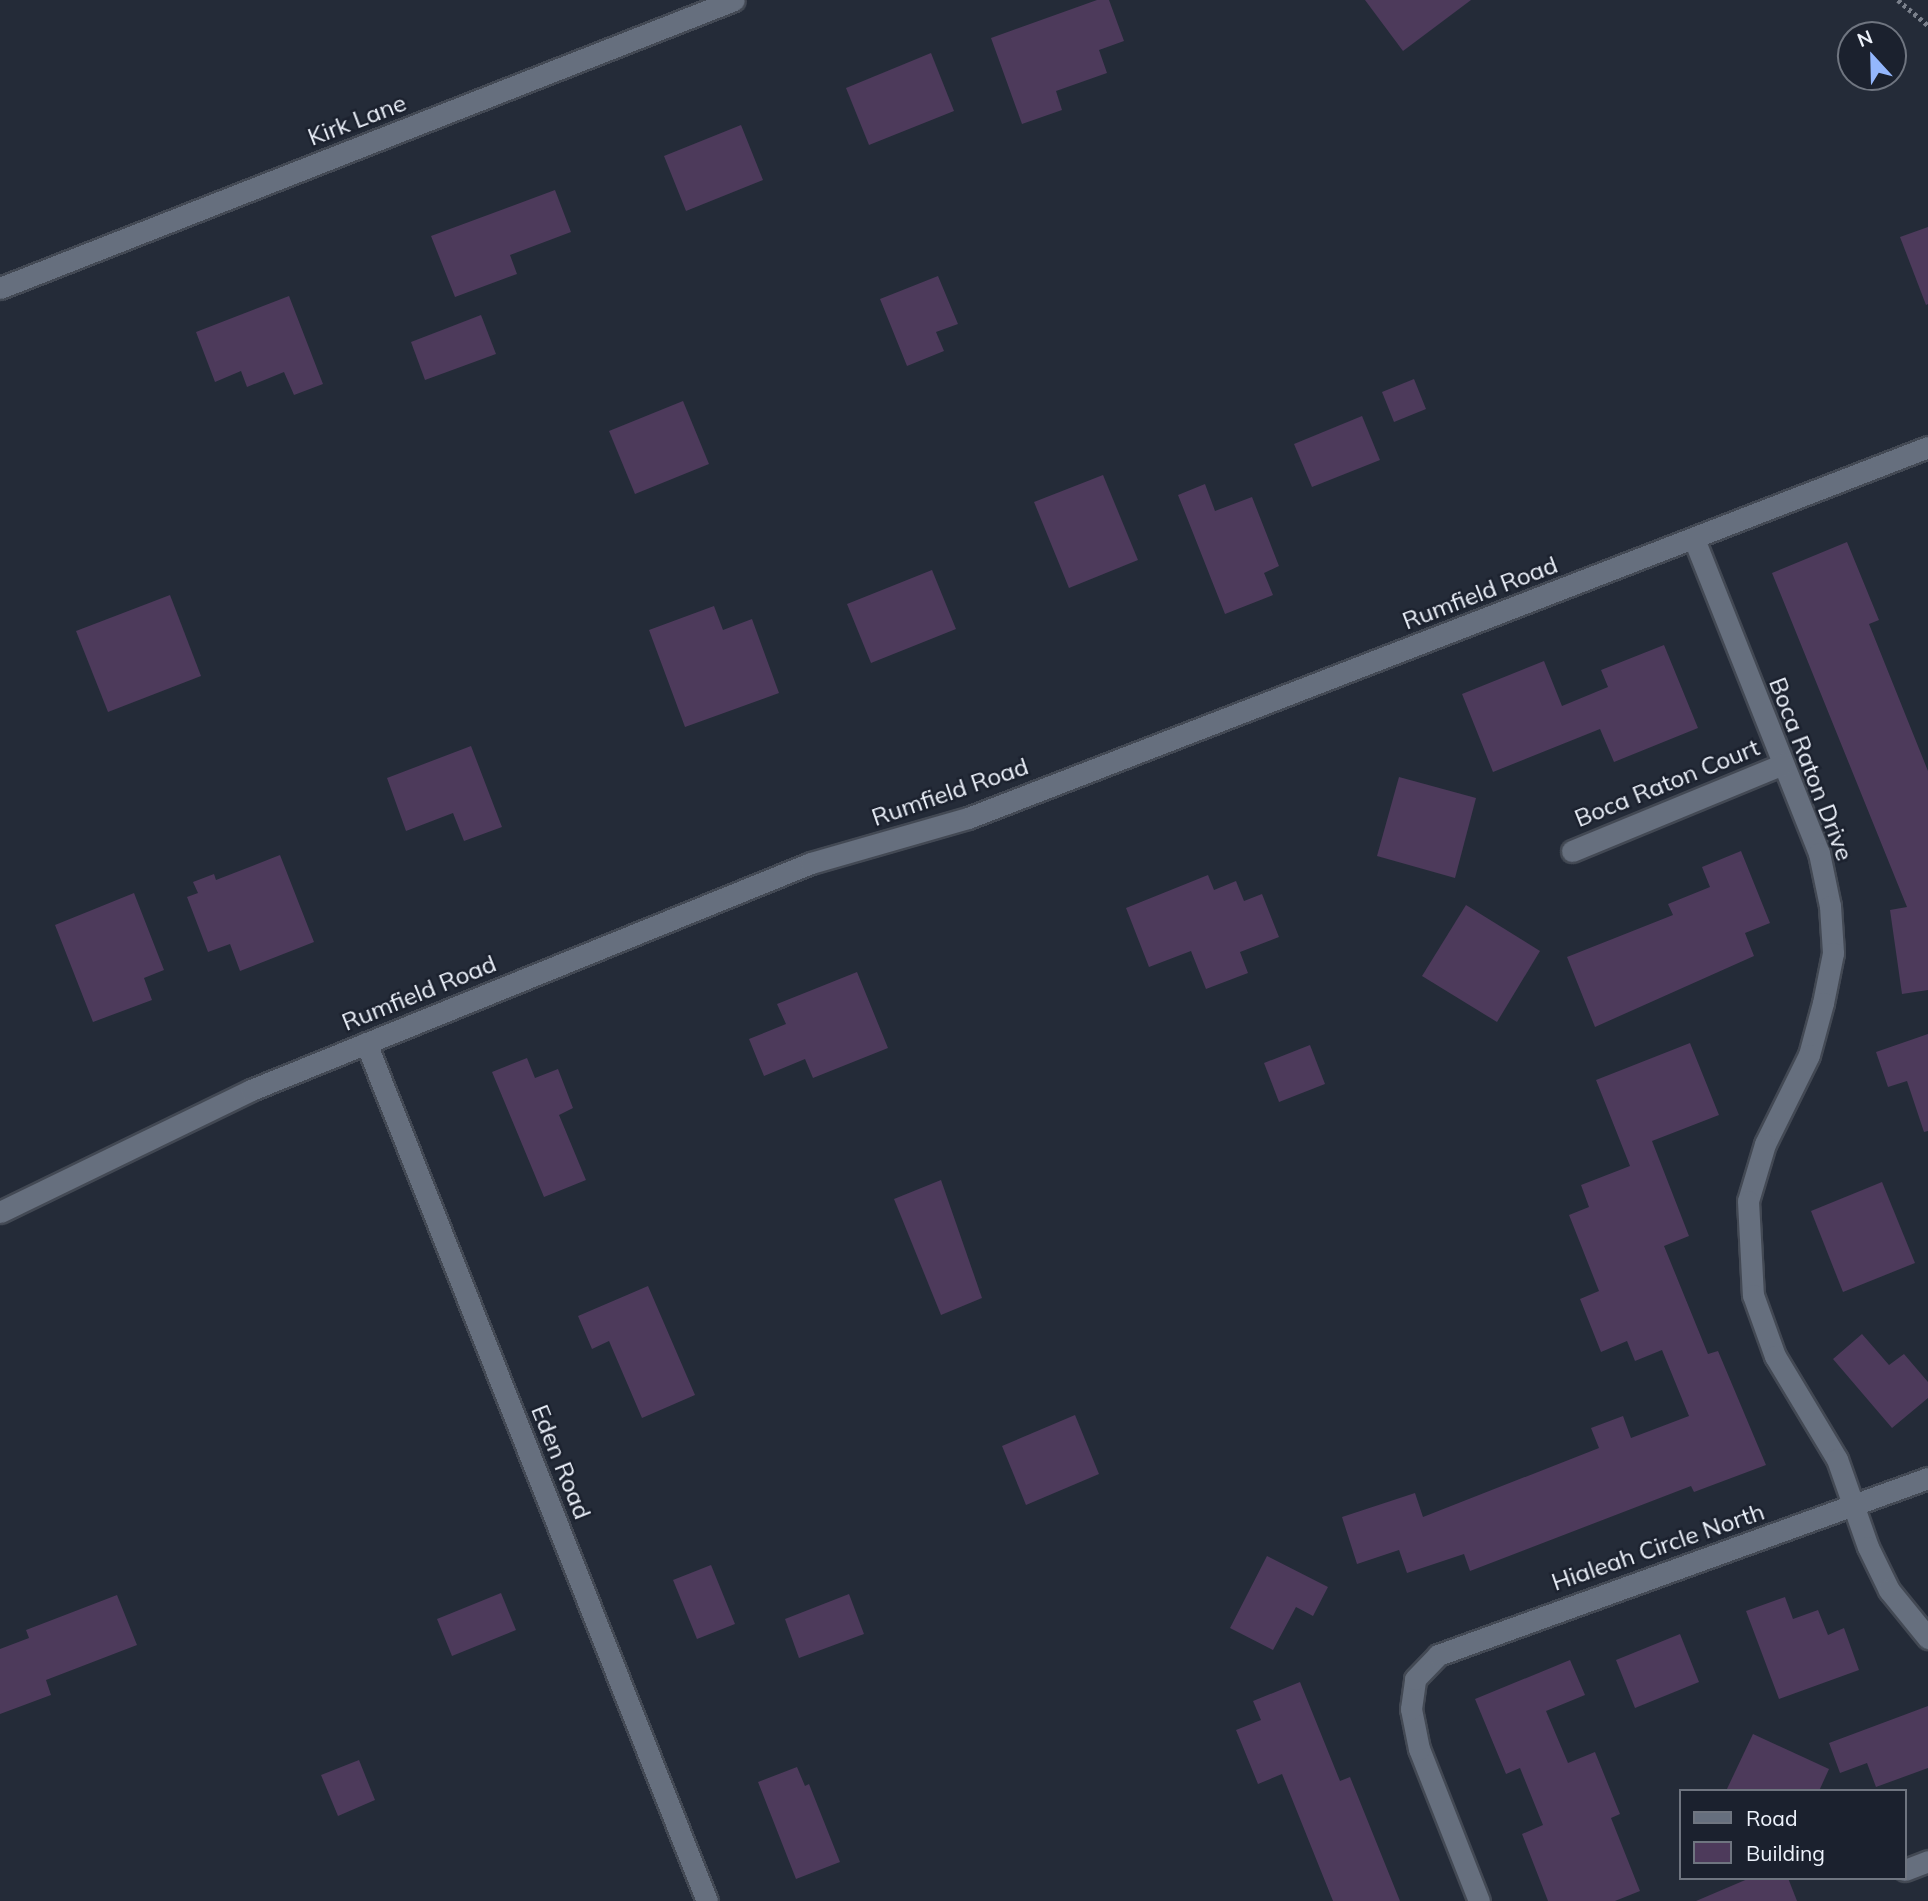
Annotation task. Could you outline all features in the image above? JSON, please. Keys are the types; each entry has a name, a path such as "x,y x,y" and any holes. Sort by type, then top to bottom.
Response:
{"street":[{"name":"Kirk Lane","path":"0,288 734,0"},
{"name":"Rumfield Road","path":"0,1212 251,1090 811,863 968,818 1928,447"},
{"name":"Boca Raton Drive","path":"1694,539 1819,853 1830,906 1833,953 1809,1055 1765,1144 1748,1201 1753,1295 1775,1356 1810,1407 1837,1459 1888,1590 1928,1638"},
{"name":"Boca Raton Court","path":"1572,851 1783,764"},
{"name":"Eden Road","path":"366,1043 708,1901"},
{"name":"Hialeah Circle North","path":"1479,1901 1419,1749 1411,1709 1415,1679 1438,1655 1928,1478"},
{"path":"1907,1869 1928,1861"}],"path":[{"path":"1898,0 1928,25"}],"building":[{"path":"1097,0 1109,0 1124,41 1099,50 1107,73 1056,91 1062,110 1022,124 991,38"},
{"path":"1365,0 1471,0 1403,51"},
{"path":"931,53 954,111 869,145 846,88"},
{"path":"741,125 763,180 686,211 664,156"},
{"path":"555,190 571,232 510,255 517,274 455,297 431,236"},
{"path":"1928,227 1928,304 1926,305 1900,237"},
{"path":"938,276 958,324 936,332 944,351 907,366 880,299"},
{"path":"289,296 323,384 294,395 284,372 247,387 241,371 215,382 196,332"},
{"path":"481,315 496,354 425,380 411,342"},
{"path":"1414,379 1426,409 1394,422 1382,392"},
{"path":"683,401 709,464 635,494 609,431"},
{"path":"1362,416 1380,460 1312,487 1294,444"},
{"path":"1103,475 1138,560 1069,588 1034,502"},
{"path":"1205,484 1215,511 1252,497 1279,566 1264,573 1273,595 1225,614 1178,495"},
{"path":"1847,542 1879,620 1869,624 1928,771 1928,990 1902,994 1890,910 1907,907 1772,573"},
{"path":"932,570 956,629 871,663 847,604"},
{"path":"170,595 201,676 108,712 76,631"},
{"path":"714,606 723,630 752,619 779,693 685,727 649,630"},
{"path":"1664,645 1698,728 1614,762 1600,729 1493,772 1462,694 1544,661 1562,706 1608,687 1601,670"},
{"path":"471,746 502,827 464,841 453,813 406,831 387,778"},
{"path":"1399,777 1476,798 1455,878 1377,856"},
{"path":"1741,851 1770,923 1745,933 1754,956 1595,1027 1567,957 1673,915 1668,904 1710,887 1702,867"},
{"path":"280,855 314,942 240,971 230,944 208,952 187,897 198,893 193,882 214,874 216,880"},
{"path":"1208,875 1214,890 1236,881 1244,901 1262,894 1279,937 1240,952 1248,973 1206,989 1191,951 1149,967 1126,908"},
{"path":"134,893 164,970 144,978 152,1000 93,1022 55,925"},
{"path":"1466,905 1540,951 1497,1022 1422,976"},
{"path":"857,972 888,1048 813,1078 805,1059 764,1076 749,1039 786,1024 777,1004"},
{"path":"1928,1034 1928,1131 1924,1132 1907,1081 1888,1087 1876,1052"},
{"path":"1690,1043 1719,1115 1652,1141 1689,1236 1664,1246 1708,1354 1718,1351 1766,1465 1694,1492 1691,1486 1470,1571 1464,1554 1407,1573 1399,1550 1357,1564 1342,1517 1415,1493 1423,1517 1599,1448 1591,1428 1623,1416 1631,1438 1689,1416 1662,1350 1635,1361 1627,1341 1601,1352 1580,1299 1599,1291 1569,1215 1589,1207 1581,1185 1630,1166 1596,1080"},
{"path":"1310,1045 1325,1084 1279,1102 1264,1063"},
{"path":"527,1058 535,1078 558,1069 573,1108 559,1115 586,1180 544,1197 492,1072"},
{"path":"941,1180 982,1298 941,1315 894,1199"},
{"path":"1882,1182 1915,1263 1843,1292 1811,1211"},
{"path":"648,1286 695,1395 642,1418 609,1341 592,1349 578,1316"},
{"path":"1862,1334 1889,1365 1904,1354 1928,1382 1928,1398 1892,1428 1833,1359"},
{"path":"1075,1415 1099,1474 1026,1505 1002,1446"},
{"path":"1267,1556 1328,1587 1313,1616 1296,1607 1273,1650 1230,1628"},
{"path":"711,1565 735,1624 697,1639 673,1580"},
{"path":"501,1593 516,1630 452,1656 437,1619"},
{"path":"849,1594 864,1634 799,1658 785,1619"},
{"path":"117,1595 137,1645 46,1680 51,1695 0,1714 0,1649 29,1638 26,1630"},
{"path":"1785,1597 1793,1619 1818,1610 1828,1635 1844,1628 1859,1670 1779,1699 1746,1611"},
{"path":"1680,1634 1699,1682 1635,1708 1616,1660"},
{"path":"1570,1660 1585,1695 1546,1711 1568,1763 1595,1752 1620,1814 1611,1818 1640,1891 1615,1901 1548,1901 1522,1834 1543,1825 1520,1768 1506,1774 1475,1699"},
{"path":"1300,1682 1340,1781 1350,1777 1400,1901 1333,1901 1282,1774 1258,1784 1236,1730 1261,1720 1253,1701"},
{"path":"1928,1706 1928,1768 1876,1787 1867,1763 1840,1773 1829,1743"},
{"path":"1753,1734 1829,1769 1820,1789 1727,1789"},
{"path":"359,1760 375,1800 338,1816 321,1775"},
{"path":"797,1767 805,1786 809,1784 840,1862 796,1879 758,1782"},
{"path":"1745,1880 1789,1880 1797,1901 1696,1901"}]}
